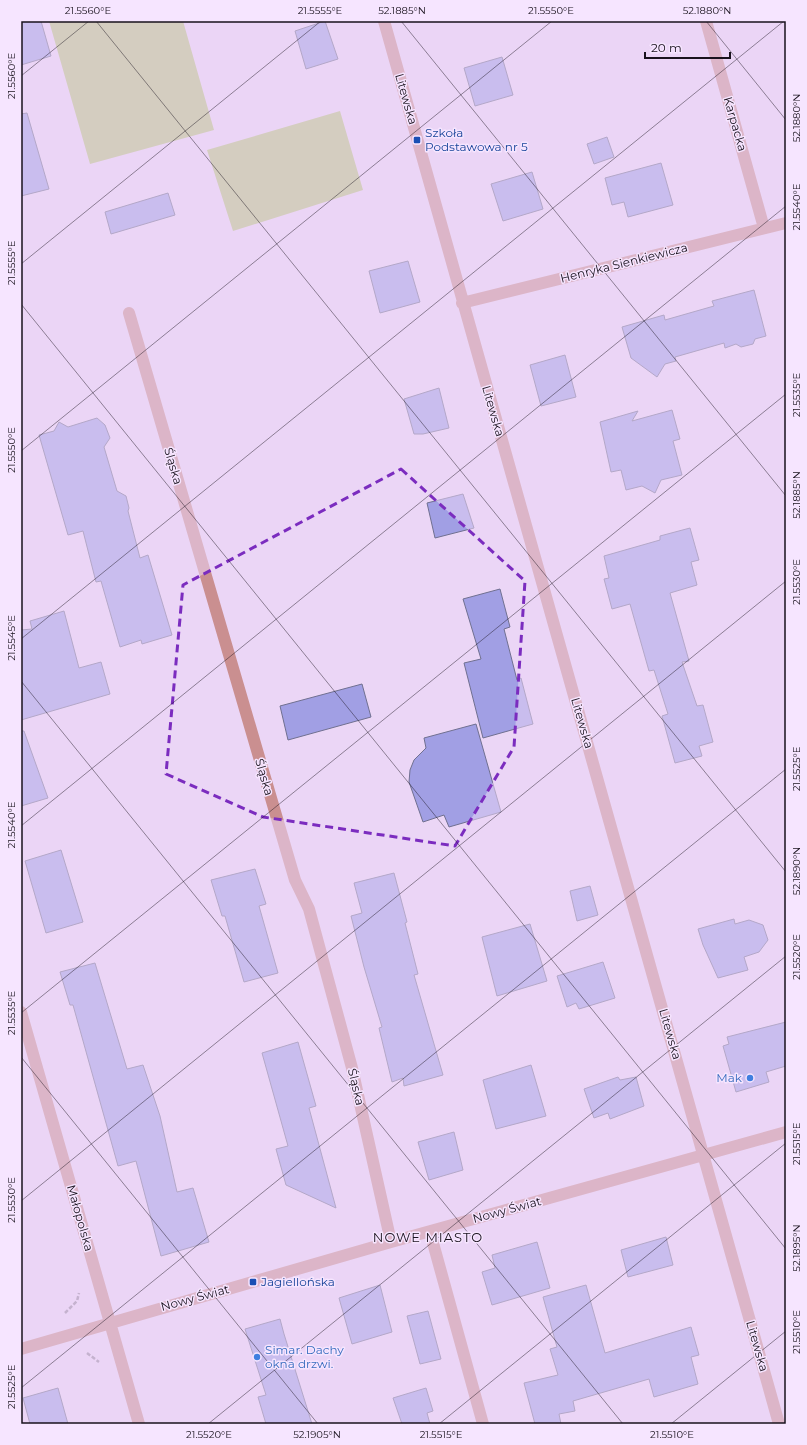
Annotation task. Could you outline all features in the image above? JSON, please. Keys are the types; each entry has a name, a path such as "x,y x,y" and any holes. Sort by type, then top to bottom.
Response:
{"street":[{"name":"Litewska","path":"384,21 462,303 779,1424"},
{"name":"Karpacka","path":"706,21 764,228"},
{"name":"Henryka Sienkiewicza","path":"462,303 786,223"},
{"name":"Śląska","path":"128,313 295,880 309,909 352,1068 390,1242"},
{"name":"Małopolska","path":"21,1012 139,1424"},
{"name":"Nowy Świat","path":"21,1349 390,1242 786,1132"},
{"path":"430,1232 483,1424"}],"path":[{"path":"59,1316 65,1313 77,1301 80,1290"},
{"path":"84,1353 89,1354 100,1363"}],"highlighted area":[{"path":"401,469 525,581 514,747 455,846 263,817 166,774 183,585"}],"green space":[{"path":"49,21 183,21 214,130 90,164"},
{"path":"340,111 363,190 233,231 207,150"}],"building":[{"path":"21,21 41,21 51,56 21,65"},
{"path":"325,21 338,59 306,69 295,31"},
{"path":"502,57 513,95 475,106 464,68"},
{"path":"27,113 49,189 21,196 21,114"},
{"path":"607,137 614,157 594,164 587,144"},
{"path":"661,163 673,205 628,217 624,202 612,205 605,178"},
{"path":"532,172 543,209 503,221 491,184"},
{"path":"168,193 175,215 111,234 105,212"},
{"path":"408,261 420,302 380,313 369,271"},
{"path":"754,290 766,336 755,339 753,344 741,347 736,344 725,348 724,343 675,357 676,361 665,364 657,377 631,358 622,327 664,315 665,320 714,306 712,301"},
{"path":"565,355 576,397 541,406 530,365"},
{"path":"439,388 449,428 423,434 414,434 404,399"},
{"path":"672,410 680,439 673,441 682,475 661,480 655,493 642,486 626,490 621,470 611,472 600,422 638,411 632,421"},
{"path":"97,418 105,425 110,438 104,447 117,491 126,496 129,508 128,511 140,558 148,555 172,635 142,644 141,640 120,647 101,581 96,582 83,531 68,535 39,435 54,431 59,422 68,427"},
{"path":"463,494 474,528 435,538 427,503"},
{"path":"690,528 699,560 691,562 697,585 670,593 689,661 682,662 697,706 703,705 713,742 699,746 702,756 675,763 662,716 668,714 654,670 649,671 630,604 612,609 604,579 609,578 604,556 660,540 660,536"},
{"path":"500,589 510,627 504,629 517,680 521,678 533,724 483,738 464,663 481,659 463,599"},
{"path":"64,611 79,668 101,662 110,694 21,720 21,630 32,629 30,621"},
{"path":"362,684 371,717 288,740 280,706"},
{"path":"476,724 501,812 449,827 444,815 423,822 409,782 410,770 414,760 426,748 424,738"},
{"path":"21,731 24,731 48,798 21,806"},
{"path":"61,850 83,922 46,933 25,861"},
{"path":"255,869 266,904 259,906 278,973 244,982 225,916 222,916 211,880"},
{"path":"394,873 407,922 405,923 418,974 414,975 443,1075 404,1086 403,1078 392,1082 379,1028 382,1027 351,916 362,913 354,883"},
{"path":"590,886 598,915 577,921 570,891"},
{"path":"734,919 735,924 749,920 763,925 768,940 759,952 744,957 748,970 718,978 703,945 698,929"},
{"path":"530,924 547,981 497,996 482,937"},
{"path":"603,962 615,998 579,1009 576,1003 567,1007 557,976"},
{"path":"95,963 127,1069 143,1065 160,1116 177,1192 193,1188 209,1242 161,1256 136,1161 118,1166 73,1005 70,1005 60,972"},
{"path":"786,1022 786,1066 766,1072 769,1082 736,1092 723,1046 729,1044 727,1037"},
{"path":"298,1042 316,1106 309,1108 336,1208 286,1185 276,1149 288,1146 262,1053"},
{"path":"531,1065 546,1116 496,1129 483,1080"},
{"path":"618,1077 620,1080 636,1077 644,1106 610,1119 608,1113 594,1118 584,1089"},
{"path":"454,1132 463,1170 429,1180 418,1142"},
{"path":"666,1237 673,1265 628,1277 621,1250"},
{"path":"537,1242 550,1288 492,1305 482,1272 495,1268 492,1255"},
{"path":"380,1285 392,1332 352,1344 339,1298"},
{"path":"586,1285 605,1353 691,1327 699,1355 691,1357 698,1384 654,1397 649,1379 573,1401 575,1411 559,1414 561,1424 535,1424 524,1383 558,1375 550,1349 557,1347 543,1297"},
{"path":"428,1311 441,1359 420,1364 407,1316"},
{"path":"280,1319 312,1424 266,1424 258,1397 266,1395 245,1329"},
{"path":"58,1388 68,1424 30,1424 23,1398"},
{"path":"426,1388 433,1411 427,1413 430,1424 402,1424 393,1398"}],"place":[{"name":"Szkoła Podstawowa nr 5","path":"417,140"},
{"name":"Mak","path":"750,1078"},
{"name":"Jagiellońska","path":"253,1282"},
{"name":"Simar. Dachy okna drzwi.","path":"257,1357"}],"district":[{"name":"NOWE MIASTO","path":"428,1237"}]}
